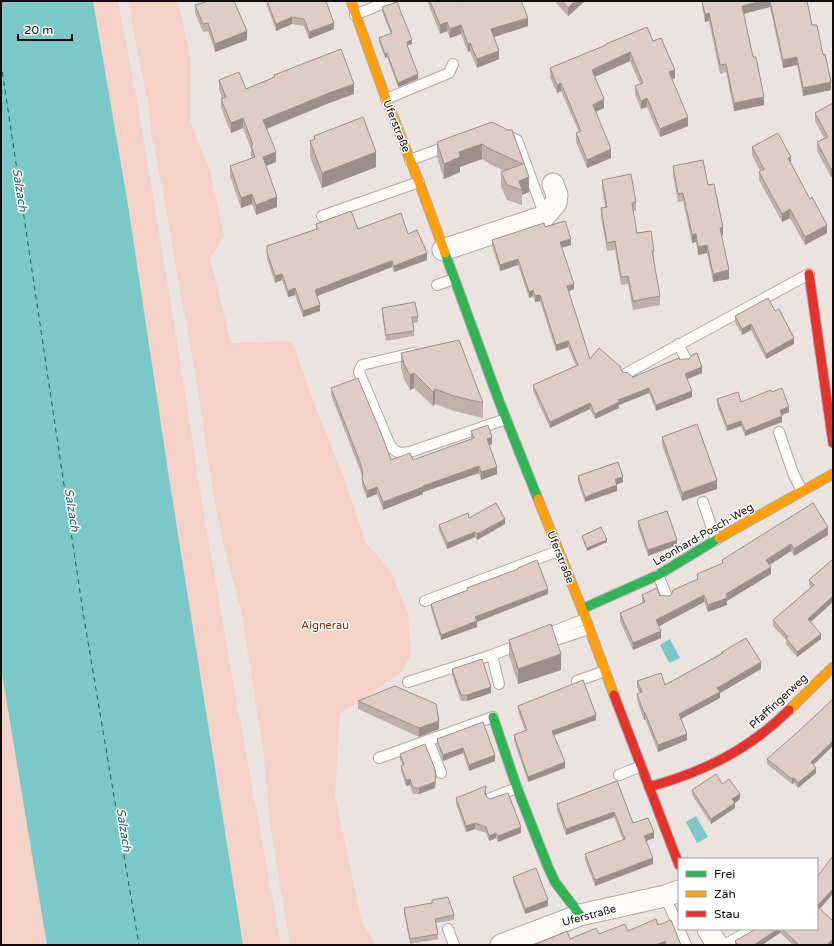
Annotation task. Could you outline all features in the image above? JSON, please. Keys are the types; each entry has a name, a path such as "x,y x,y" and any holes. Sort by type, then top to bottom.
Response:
{"street":[{"name":"Uferstraße","path":"350,1 386,99 419,182 454,279 472,340 506,419 582,609 649,787 659,827 678,862"},
{"path":"443,250 545,216 556,203 557,195 553,184"},
{"path":"809,274 833,443"},
{"name":"Leonhard-Posch-Weg","path":"582,609 658,575 802,490 833,474"},
{"name":"Pfaffingerweg","path":"649,787 703,769 733,754 765,732 833,667"},
{"path":"493,717 517,788 548,867 555,882 580,915"},
{"name":"Uferstraße","path":"501,945 580,915 672,894"},
{"path":"709,930 717,945"}],"lane":[{"path":"355,15 390,1"},
{"path":"386,99 449,73 453,64"},
{"path":"493,130 517,140 545,216"},
{"path":"410,160 459,142"},
{"path":"322,216 419,182"},
{"path":"627,373 809,274"},
{"path":"437,285 454,279"},
{"path":"678,344 686,359"},
{"path":"424,351 372,362 362,365 360,369 359,372 391,448 399,453 410,452 506,419"},
{"path":"779,432 793,473 802,490"},
{"path":"703,502 716,540"},
{"path":"425,601 558,551"},
{"path":"658,575 667,597"},
{"path":"559,639 587,624"},
{"path":"408,682 492,655 531,640 587,624"},
{"path":"492,655 499,684"},
{"path":"577,682 605,671"},
{"path":"379,758 493,717"},
{"path":"428,740 441,773"},
{"path":"620,775 641,766"},
{"path":"491,798 517,788"},
{"path":"672,894 678,924"},
{"path":"448,929 454,945"},
{"path":"679,930 686,945"},
{"path":"724,945 750,930"}],"green space":[{"path":"93,1 118,1 136,95 228,654 281,945 243,945 168,471 128,205"},
{"name":"Aignerau","path":"128,1 178,1 191,59 190,121 210,171 224,236 210,258 231,343 292,341 313,401 345,481 366,543 390,570 408,613 411,655 400,674 340,714 335,795 362,923 376,945 290,945 270,824 263,748 241,610 224,547 213,492 194,366 151,132 149,106"},
{"path":"1,668 47,945 1,945"}],"water":[{"name":"Salzach","path":"1,1 93,1 128,205 168,471 243,945 47,945 1,668"},
{"path":"670,639 680,658 669,663 660,645"},
{"path":"696,816 708,837 697,843 686,822"}],"building":[{"path":"209,1 234,1 247,31 215,44 208,23 203,24 195,5"},
{"path":"267,1 326,1 334,23 309,32 304,19 292,17 276,24"},
{"path":"430,1 521,1 528,18 491,29 499,51 477,59 470,43 468,44 461,25 450,29 447,22 440,25"},
{"path":"562,1 575,1 568,8"},
{"path":"702,1 762,1 742,6 753,57 756,57 764,97 734,103 726,64 720,65 709,13 705,14"},
{"path":"770,1 807,1 812,25 817,25 823,55 825,54 831,82 803,88 797,57 783,60"},
{"path":"397,2 412,40 407,42 407,45 418,74 398,83 387,53 385,54 379,38 392,33 382,7"},
{"path":"647,27 653,41 661,38 675,70 669,72 688,117 660,129 647,98 641,101 635,86 643,83 630,52 592,70 604,99 593,105 611,149 587,160 576,133 581,131 561,83 557,85 550,68"},
{"path":"341,49 354,84 263,120 276,152 263,157 277,197 256,205 252,194 241,198 230,166 255,157 251,146 253,145 243,118 231,123 221,99 226,97 219,80 239,72 246,89 275,77 274,75"},
{"path":"833,103 833,168 831,169 817,142 828,137 815,113"},
{"path":"363,117 376,152 322,173 310,141 315,139 314,136"},
{"path":"492,122 508,130 512,130 529,177 519,181 522,190 507,185 501,172 523,164 482,144 459,152 460,157 444,164 437,142"},
{"path":"778,133 791,157 788,158 810,199 812,197 827,225 805,237 790,209 782,214 759,172 764,169 752,147"},
{"path":"703,160 708,185 714,184 723,227 720,228 729,270 713,274 707,245 698,247 696,234 692,234 683,193 678,194 673,166"},
{"path":"631,174 636,202 632,203 637,233 651,231 654,251 652,251 660,296 633,301 628,276 621,277 615,241 607,243 601,208 607,207 602,180"},
{"path":"351,211 358,229 401,213 408,234 417,230 427,253 394,266 391,261 315,290 320,305 303,311 295,288 288,291 282,274 275,276 267,252 267,246 317,229 316,224"},
{"path":"565,221 571,239 560,242 574,284 567,286 590,359 599,348 621,367 623,372 628,373 633,377 679,358 680,360 689,359 692,355 697,353 702,367 685,374 692,391 656,405 649,388 618,400 619,402 595,414 590,403 550,422 533,385 578,365 568,341 556,345 540,295 535,296 533,290 529,292 518,259 500,265 492,240 544,223 545,227"},
{"path":"768,298 775,311 779,309 794,338 766,354 751,324 742,329 735,316"},
{"path":"415,302 418,317 412,317 414,331 386,335 382,308"},
{"path":"459,340 483,403 454,396 435,389 433,392 414,373 410,375 404,364 401,353"},
{"path":"358,378 391,460 410,453 413,460 474,438 471,431 488,425 492,437 487,439 497,467 481,472 479,466 383,502 377,487 367,491 362,479 363,474 360,462 331,388"},
{"path":"782,388 789,407 780,410 782,416 745,431 741,421 727,426 717,399 738,392 741,402 771,390 772,392"},
{"path":"697,424 717,480 682,493 662,437"},
{"path":"618,462 623,477 615,479 617,485 585,497 578,476"},
{"path":"496,503 505,519 477,534 475,532 447,543 439,525 468,513 469,518"},
{"path":"813,503 828,527 794,549 791,544 766,560 771,567 726,594 727,598 708,605 704,595 656,620 661,631 633,643 620,613 645,602 642,595 657,588 660,596 670,596 673,590 698,579 697,574 723,563 722,560"},
{"path":"667,511 677,540 648,550 638,521"},
{"path":"601,527 607,540 587,548 582,536"},
{"path":"833,559 833,596 808,619 821,634 797,652 786,638 788,637 773,620 814,585 809,580"},
{"path":"537,560 548,589 475,617 477,621 441,635 431,604 468,590 467,588 518,569"},
{"path":"551,624 561,654 518,669 509,640"},
{"path":"746,638 761,662 717,688 720,692 679,714 687,734 658,745 637,694 642,692 637,681 661,673 665,685 723,653 722,652"},
{"path":"482,659 491,687 467,695 461,695 452,669"},
{"path":"583,680 596,715 552,731 565,762 528,777 514,735 527,730 518,706"},
{"path":"395,686 436,704 439,721 419,728 358,701"},
{"path":"833,699 833,741 811,762 816,768 798,783 794,778 792,779 767,759"},
{"path":"483,722 495,755 469,765 463,748 443,755 437,739"},
{"path":"425,744 435,769 435,782 419,788 413,788 410,779 406,780 401,766 404,764 400,754"},
{"path":"716,774 722,784 729,779 740,794 732,799 735,803 711,819 692,790"},
{"path":"617,781 633,823 648,818 654,832 644,836 653,858 595,880 585,854 625,839 614,812 566,829 557,804"},
{"path":"486,786 485,794 490,799 508,793 521,827 498,836 496,833 489,836 486,827 475,823 466,826 456,798"},
{"path":"833,856 833,889 818,905 818,876"},
{"path":"536,868 548,900 525,909 513,877"},
{"path":"448,897 454,915 435,919 438,934 410,939 404,908 432,903 432,900"},
{"path":"818,907 833,921 833,939 827,945 799,945 783,930 818,930"},
{"path":"656,919 658,925 671,920 681,945 666,945 665,941 656,945 534,945 567,931 570,939 596,928 599,934 625,924 628,931"},
{"path":"754,930 776,930 754,945 738,945 735,941"}],"ferry route":[{"path":"1,63 83,612 139,945"}],"traffic: fast":[{"path":"445,253 499,401 538,499"},
{"path":"582,609 658,575 719,538"},
{"path":"493,717 517,788 548,867 555,882 580,915"}],"traffic: slow":[{"path":"351,1 386,99 445,253"},
{"path":"719,538 833,474"},
{"path":"538,499 582,609 614,695"},
{"path":"789,710 833,667"}],"traffic: jam":[{"path":"809,274 833,443"},
{"path":"614,695 678,862"},
{"path":"649,787 688,774 724,758 758,737 789,710"}]}
